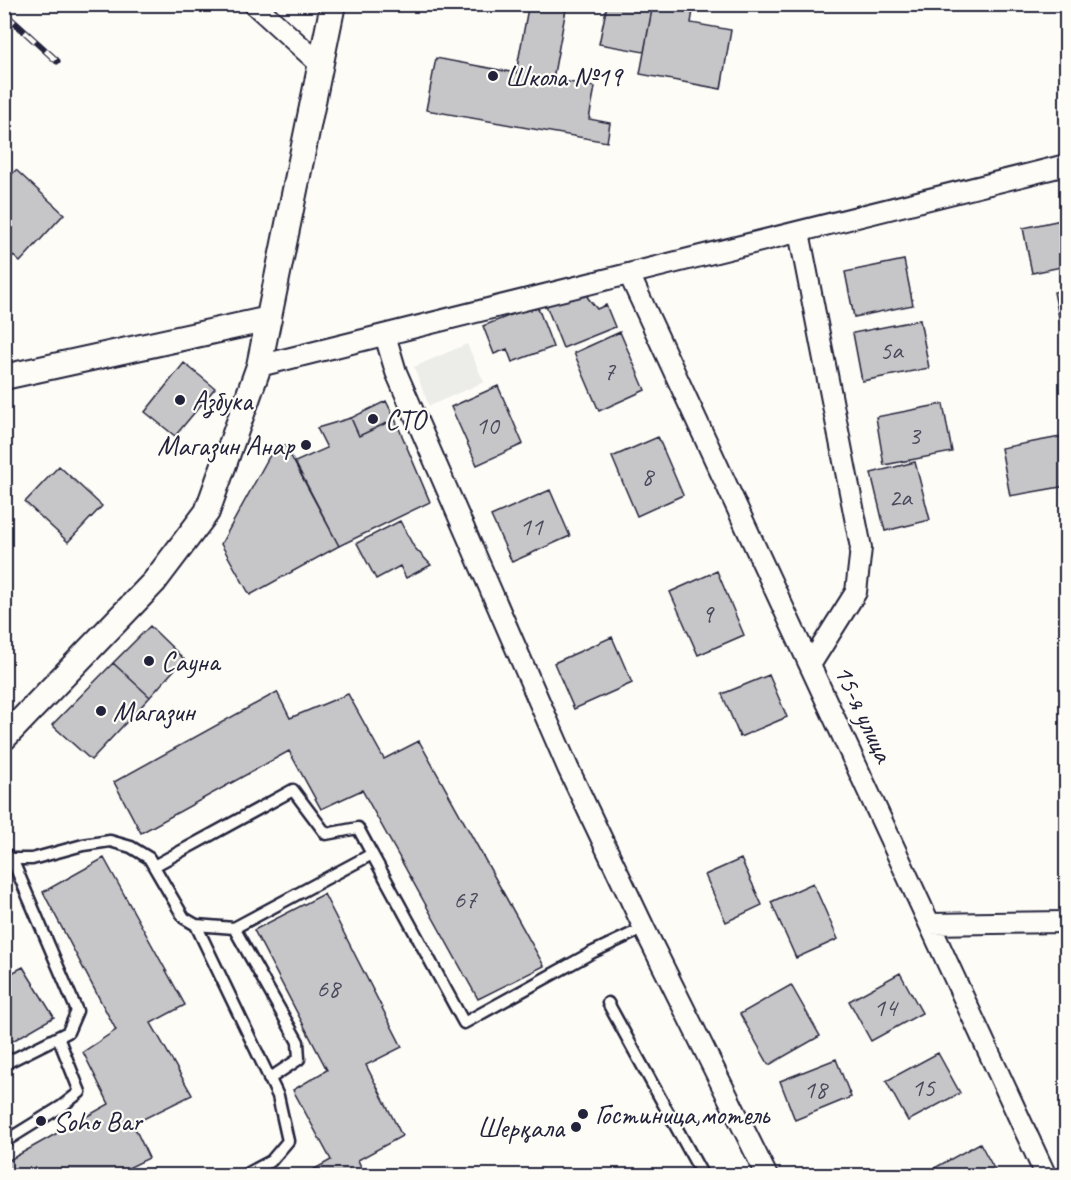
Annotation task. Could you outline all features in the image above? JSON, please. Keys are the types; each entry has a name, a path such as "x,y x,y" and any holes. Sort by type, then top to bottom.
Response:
{"street":[{"path":"254,4 321,65"},
{"path":"4,738 154,582 207,512 259,366 333,4"},
{"path":"259,366 1066,165"},
{"path":"799,232 861,548 856,592 810,665"},
{"name":"15-я улица","path":"629,274 1046,1176"},
{"path":"4,377 269,319"},
{"path":"385,334 396,372 568,768 644,928 767,1176"},
{"path":"930,924 1066,922"}],"lane":[{"path":"154,866 294,790 326,834 358,828 464,1023 591,953 644,928"},
{"path":"8,856 32,859 83,845 110,841 131,848 149,858 184,918 196,925 234,928 372,854"},
{"path":"4,1064 68,1032 77,1011 8,856"},
{"path":"196,925 278,1096 288,1141 271,1161 243,1176"},
{"path":"234,928 298,1042 299,1059 269,1079"},
{"path":"608,1003 703,1176"},
{"path":"4,1142 62,1106 80,1092 58,1037"}],"shaded area":[{"path":"467,344 484,382 429,406 414,367"}],"building":[{"name":"Школа №19","path":"509,4 567,4 553,79 595,87 589,119 610,123 607,142 426,110 436,58 516,73 528,8"},
{"path":"601,4 653,4 644,52 599,44 607,5"},
{"path":"653,4 694,4 691,23 731,30 721,89 640,74"},
{"path":"792,4 822,4 821,10"},
{"path":"16,170 64,214 20,262 4,247 4,182"},
{"path":"1066,219 1066,266 1032,273 1023,228"},
{"path":"904,260 913,305 854,317 845,272"},
{"path":"585,290 597,309 606,305 615,327 563,348 546,305"},
{"path":"1066,290 1066,336 1063,337 1054,292"},
{"path":"537,305 553,347 512,362 507,349 494,354 483,326"},
{"path":"920,320 929,368 862,381 853,333"},
{"path":"620,332 645,390 599,411 574,353"},
{"path":"1066,341 1066,367 1061,342"},
{"name":"Азбука","path":"184,363 215,388 175,436 145,412"},
{"path":"498,386 523,444 477,465 451,407"},
{"name":"СТО","path":"386,401 395,419 359,436 351,418"},
{"path":"943,404 952,452 884,465 876,417"},
{"path":"351,418 359,436 395,419 430,502 339,546 295,462 327,448 317,428"},
{"path":"1066,436 1066,486 1010,496 1001,448"},
{"path":"658,437 683,495 637,516 612,457"},
{"path":"285,445 339,546 250,595 221,544 270,455"},
{"path":"915,462 930,520 885,531 871,473"},
{"path":"59,466 102,506 68,542 25,502"},
{"path":"550,490 570,536 512,562 491,516"},
{"path":"400,521 414,547 431,565 406,578 400,566 376,579 357,543"},
{"path":"717,571 744,635 698,655 670,592"},
{"name":"Сауна","path":"150,626 184,659 150,697 113,663"},
{"path":"612,637 632,683 574,709 554,663"},
{"name":"Магазин","path":"113,663 150,697 91,760 52,725"},
{"path":"769,675 787,717 740,737 722,694"},
{"path":"277,692 290,718 348,694 384,759 419,741 544,966 478,999 362,790 321,809 289,751 141,833 114,782"},
{"path":"104,858 185,1005 151,1023 192,1095 133,1124 149,1158 112,1176 4,1176 4,1163 109,1104 83,1052 116,1030 43,892"},
{"path":"741,859 762,905 726,922 705,875"},
{"path":"813,883 838,939 796,958 771,902"},
{"path":"324,894 402,1047 366,1065 402,1136 358,1160 365,1176 302,1176 331,1160 293,1090 327,1070 254,930"},
{"path":"23,967 54,1017 4,1046 4,977"},
{"path":"900,973 922,1013 871,1041 849,1001"},
{"path":"791,985 820,1036 769,1065 740,1014"},
{"path":"938,1053 960,1093 908,1121 886,1081"},
{"path":"836,1059 851,1097 795,1120 780,1081"},
{"path":"980,1143 998,1176 931,1176 929,1171"}],"railway":[{"path":"4,13 57,61"}],"place":[{"name":"Школа №19","path":"493,76"},
{"name":"Азбука","path":"180,400"},
{"name":"СТО","path":"373,419"},
{"name":"Магазин Анар","path":"306,445"},
{"name":"Сауна","path":"149,661"},
{"name":"Магазин","path":"101,711"},
{"name":"Гостиница,мотель","path":"583,1114"},
{"name":"Soho Bar","path":"41,1121"},
{"name":"Шерқала","path":"576,1127"}]}
